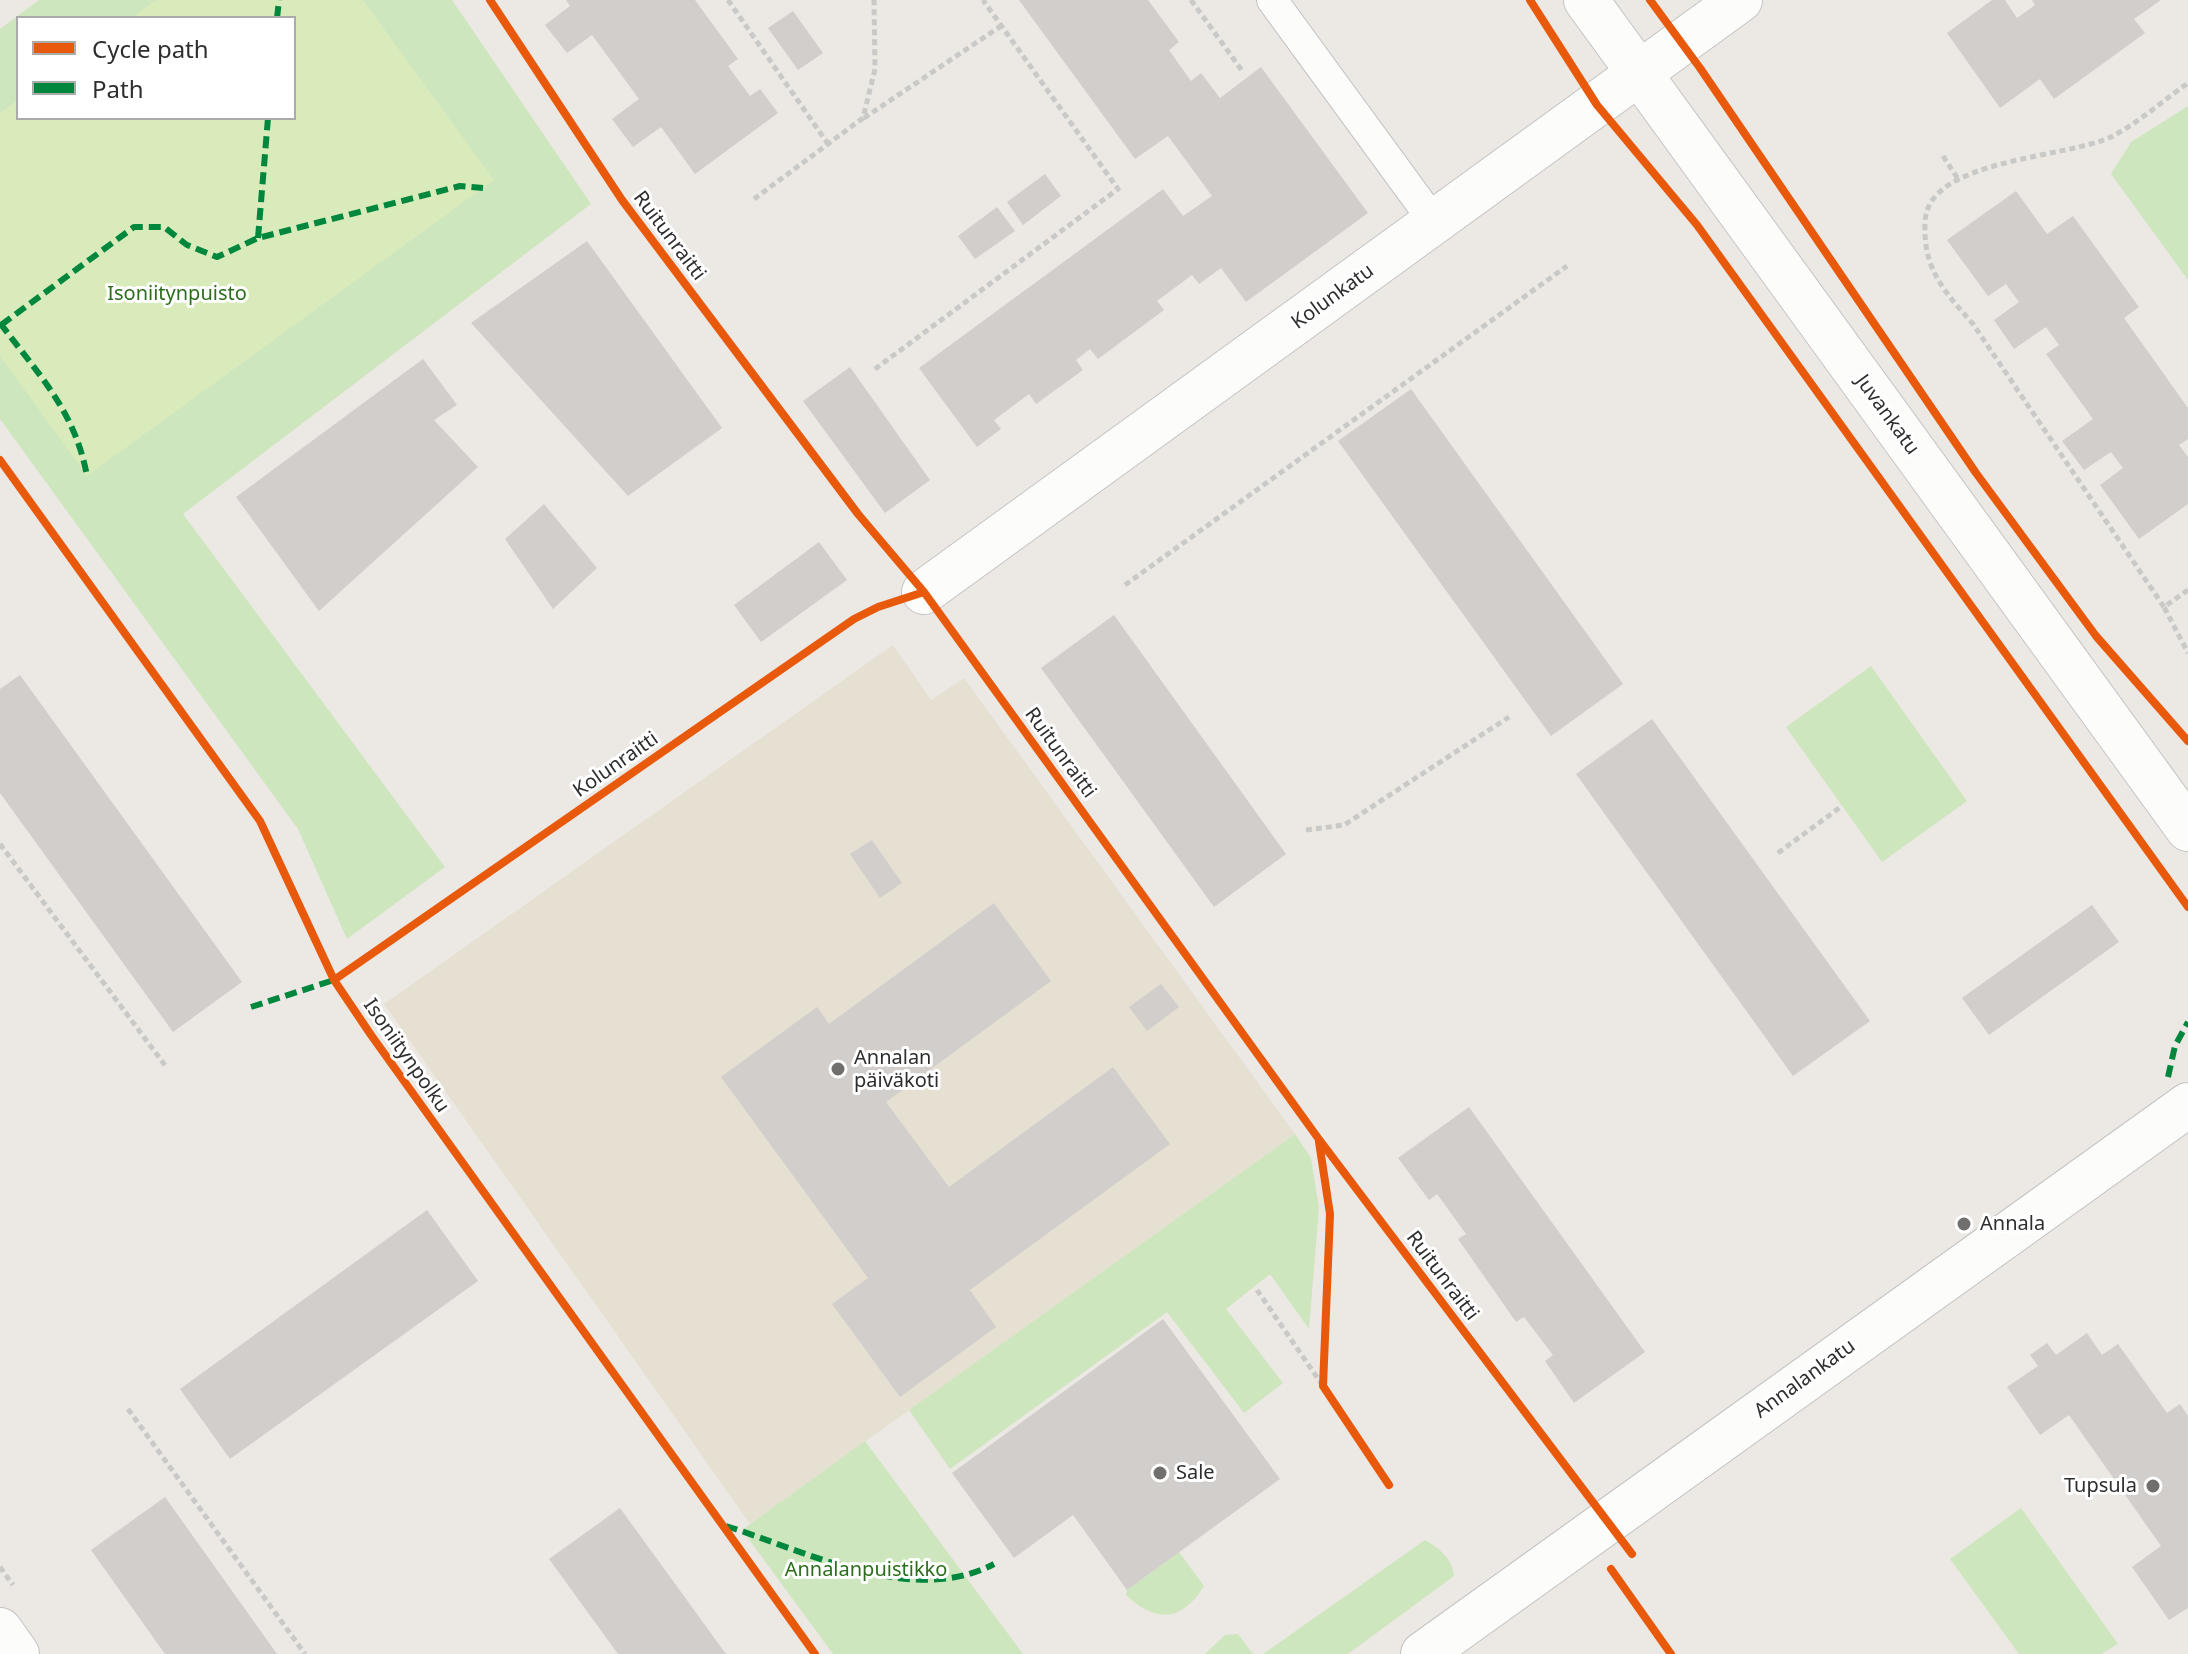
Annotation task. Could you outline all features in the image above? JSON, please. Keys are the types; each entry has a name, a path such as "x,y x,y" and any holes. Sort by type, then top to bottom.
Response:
{"street":[{"name":"Juvankatu","path":"1586,0 2188,829"},
{"name":"Kolunkatu","path":"924,592 1740,0"},
{"name":"Annalankatu","path":"1423,1654 2188,1105"},
{"path":"0,1630 17,1654"}],"lane":[{"path":"1272,0 1435,223"}],"path":[{"path":"728,0 828,144"},
{"path":"863,118 875,69 874,0"},
{"path":"875,369 1118,189 983,0"},
{"path":"1191,0 1243,72"},
{"path":"754,199 863,118 1001,26"},
{"path":"2188,83 2112,136 2051,156 2004,162 1958,179 1936,194 1925,213 1924,242 1936,281 1973,324 2164,607 2188,653"},
{"path":"1943,156 1958,179"},
{"path":"1125,585 1567,266"},
{"path":"2164,607 2188,590"},
{"path":"1306,830 1344,825 1509,717"},
{"path":"1778,853 1842,806"},
{"path":"0,844 167,1068"},
{"path":"1257,1290 1331,1398"},
{"path":"1323,1386 1324,1370"},
{"path":"128,1409 305,1654"}],"shaded area":[{"name":"Annalan päiväkoti","path":"893,645 931,700 964,678 1295,1134 750,1524 384,1004"}],"green space":[{"name":"Isoniitynpuisto","path":"39,0 452,0 591,204 183,514 445,867 347,939 298,829 0,419 0,29 16,17 16,120 296,120 296,16 17,16"},
{"path":"156,0 363,0 494,180 87,476 0,356 0,113 16,101 16,120 296,120 296,16 134,16"},
{"path":"2188,106 2188,280 2111,174 2131,142"},
{"path":"1871,666 1967,801 1882,862 1786,727"},
{"path":"1295,1134 1311,1158 1319,1208 1309,1329 1270,1274 1226,1309 1283,1383 1244,1413 1167,1312 950,1469 909,1410"},
{"name":"Annalanpuistikko","path":"865,1441 1023,1654 833,1654 742,1530"},
{"path":"2021,1508 2118,1644 2101,1654 2019,1654 1950,1559"},
{"path":"1425,1540 1444,1555 1451,1564 1454,1576 1348,1654 1263,1654"},
{"path":"1179,1552 1204,1586 1187,1607 1177,1612 1158,1614 1126,1595 1127,1590"},
{"path":"1238,1634 1253,1654 1205,1654 1225,1635"}],"building":[{"path":"566,0 695,0 738,59 728,66 750,96 760,89 778,113 695,174 661,127 633,147 612,119 639,99 592,35 567,53 545,25 570,6"},
{"path":"1019,0 1148,0 1179,42 1169,50 1191,81 1201,73 1220,98 1261,67 1368,213 1246,302 1221,268 1199,284 1192,275 1157,301 1164,310 1098,359 1090,349 1076,360 1083,370 1036,404 1029,394 994,420 1001,429 977,447 919,368 1163,189 1183,216 1212,196 1168,136 1135,159"},
{"path":"1992,0 2005,0 2017,18 2035,5 2032,0 2161,0 2134,19 2145,33 2054,99 2040,79 2000,108 1947,33"},
{"path":"793,11 823,53 798,70 768,28"},
{"path":"1045,174 1061,196 1023,225 1007,202"},
{"path":"2016,191 2047,234 2073,216 2139,307 2124,318 2188,408 2188,439 2179,445 2188,457 2188,504 2139,539 2100,485 2123,468 2111,452 2084,470 2062,441 2093,419 2046,354 2059,345 2046,327 2014,349 1994,320 2019,302 2006,284 1988,296 1947,240"},
{"path":"997,207 1015,231 975,259 958,236"},
{"path":"587,241 722,428 628,496 471,323"},
{"path":"423,359 457,405 434,420 478,467 319,611 236,497"},
{"path":"850,367 930,480 885,513 803,401"},
{"path":"1411,389 1623,684 1551,736 1338,441"},
{"path":"544,504 597,568 553,609 505,539"},
{"path":"819,542 847,580 761,642 734,605"},
{"path":"1114,615 1286,854 1214,907 1041,668"},
{"path":"20,675 242,982 173,1032 0,793 0,689"},
{"path":"1652,719 1870,1021 1793,1076 1576,774"},
{"path":"872,840 902,883 880,898 850,854"},
{"path":"994,903 1051,981 886,1102 949,1187 1113,1067 1170,1144 970,1290 996,1327 900,1397 832,1304 868,1278 721,1077 817,1007 829,1024"},
{"path":"2092,905 2119,942 1989,1035 1962,998"},
{"path":"1161,984 1179,1007 1147,1031 1129,1007"},
{"path":"1469,1107 1645,1352 1574,1403 1545,1361 1553,1355 1524,1317 1516,1322 1458,1239 1466,1234 1437,1194 1429,1200 1398,1158"},
{"path":"427,1210 478,1281 230,1459 180,1389"},
{"path":"1163,1319 1280,1479 1127,1590 1073,1515 1014,1558 952,1473"},
{"name":"Tupsula","path":"2087,1333 2102,1355 2118,1344 2167,1413 2180,1404 2188,1416 2188,1608 2169,1620 2132,1567 2161,1546 2069,1415 2040,1435 2007,1387 2038,1366 2030,1355 2047,1343 2056,1355"},
{"path":"165,1497 277,1654 165,1654 91,1550"},
{"path":"620,1508 726,1654 618,1654 549,1559"}],"marked path":[{"path":"277,16 279,0"},
{"path":"258,238 268,120"},
{"path":"1,325 134,227 164,227 187,245 217,257 258,238 460,186 483,188"},
{"path":"0,323 54,395 74,432 87,476"},
{"path":"251,1007 334,980"},
{"path":"2168,1077 2175,1046 2188,1022"},
{"path":"726,1526 824,1560 894,1577 929,1580 962,1576 994,1564"}],"cycle path":[{"name":"Ruitunraitti","path":"490,0 622,200 858,514 924,592 1318,1138 1632,1554"},
{"path":"1530,0 1597,105 1697,225 2188,907"},
{"path":"1650,0 1700,68 1976,473 2096,636 2188,741"},
{"name":"Isoniitynpolku","path":"0,460 260,821 334,980 371,1035 815,1654"},
{"name":"Kolunraitti","path":"334,980 854,619 878,607 924,592"},
{"path":"1319,1142 1330,1214 1323,1386 1389,1485"},
{"path":"1611,1569 1671,1654"}],"place":[{"name":"Annalan päiväkoti","path":"838,1069"},
{"name":"Annala","path":"1964,1224"},
{"name":"Sale","path":"1160,1473"},
{"name":"Tupsula","path":"2153,1486"}]}
